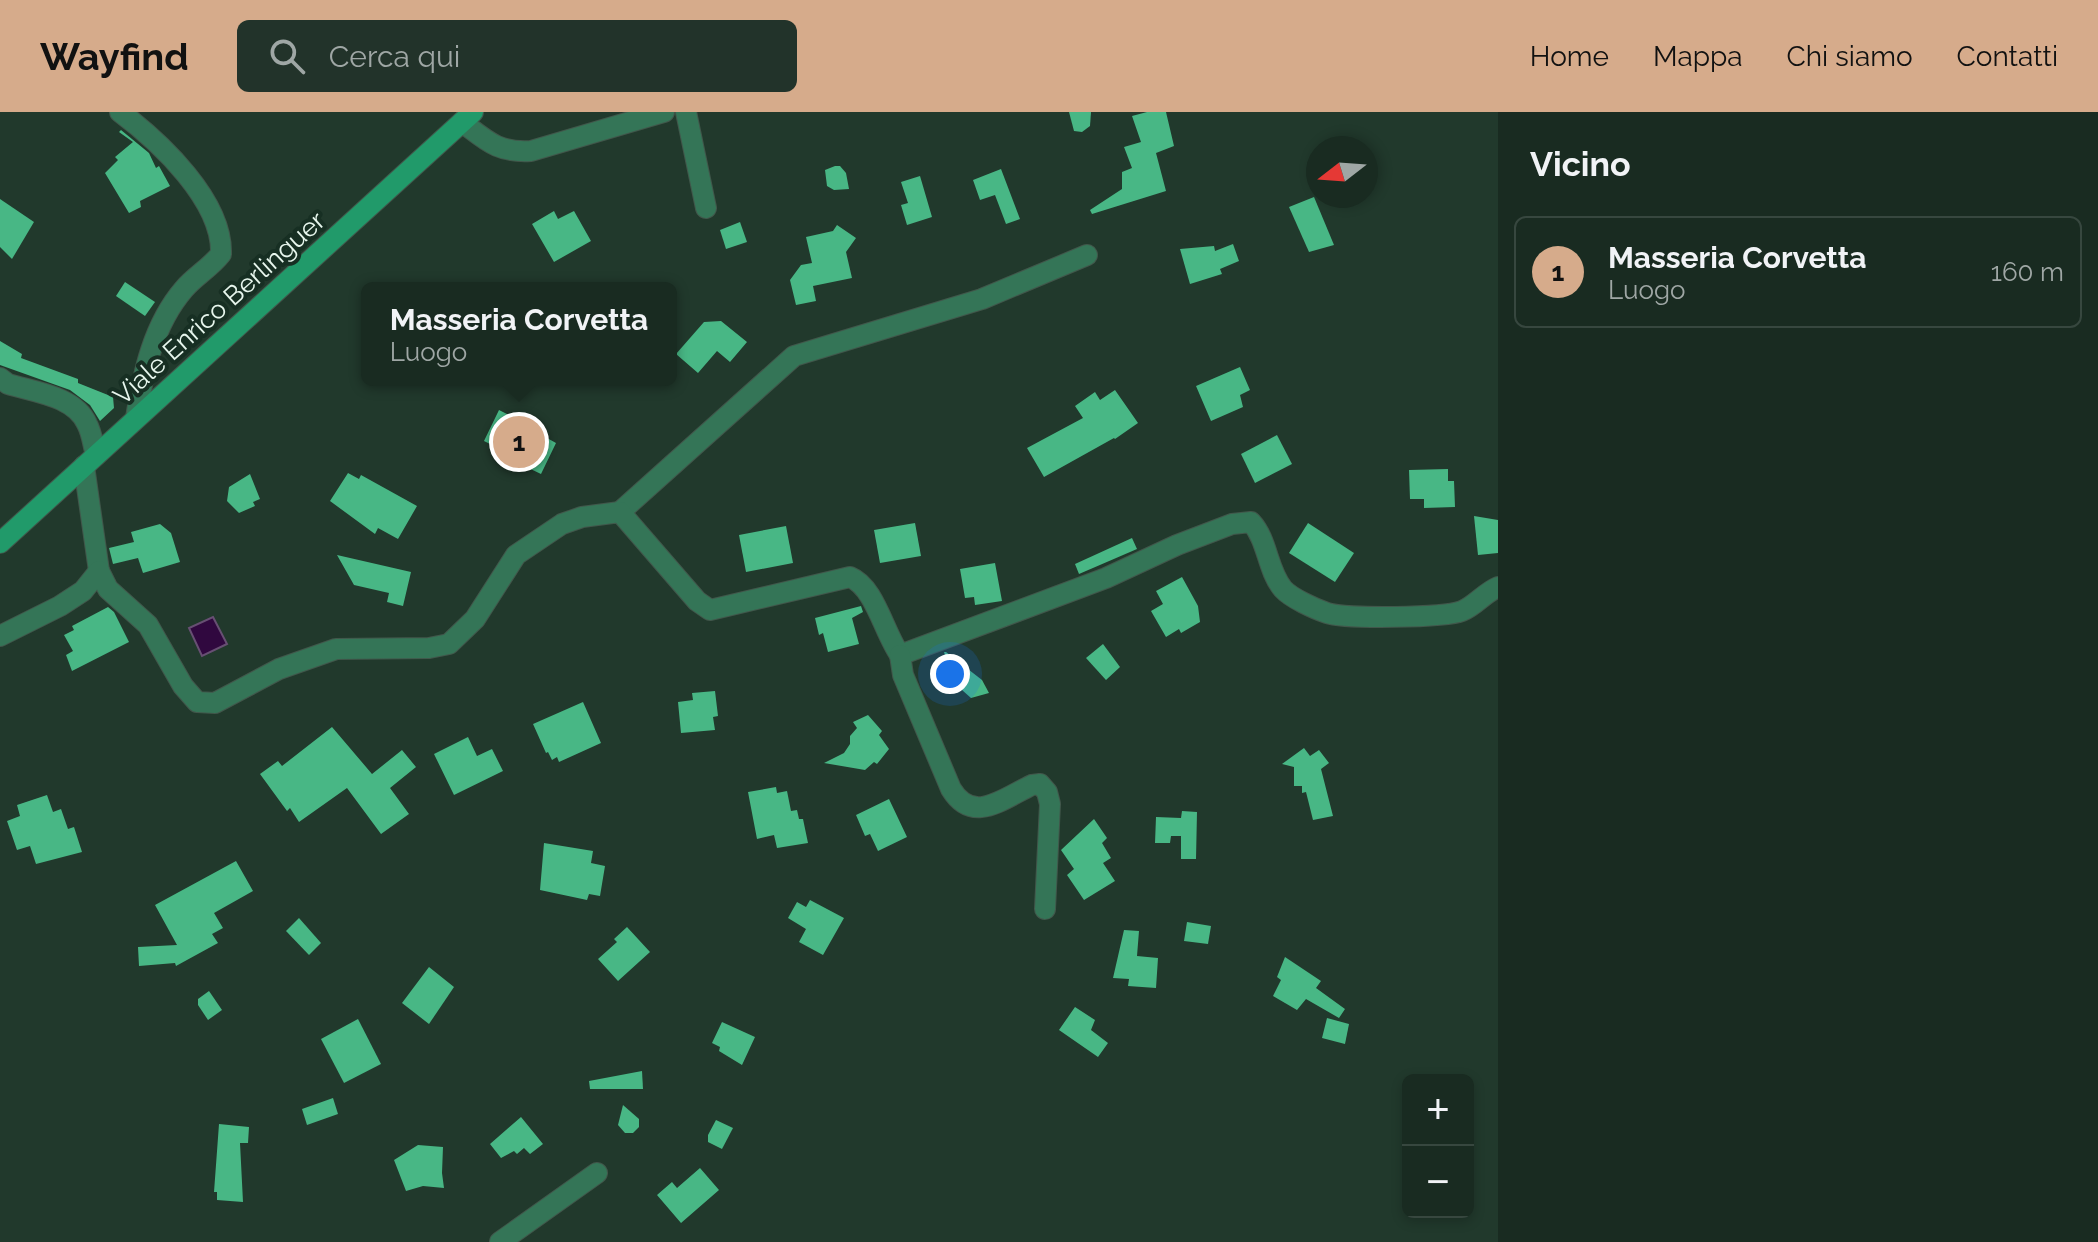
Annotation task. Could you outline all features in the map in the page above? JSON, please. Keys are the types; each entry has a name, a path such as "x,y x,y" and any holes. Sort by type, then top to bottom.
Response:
{"main road":[{"name":"Viale Enrico Berlinguer","path":"0,543 467,117"}],"street":[{"path":"120,112 168,154 190,180 222,238 221,254 186,287 168,310 146,364 136,418"},
{"path":"467,117 496,147 521,152 664,112"},
{"path":"686,112 706,208"},
{"path":"0,378 8,384 66,402 78,410 87,422 99,571 108,589 148,625 183,686 197,702 215,703 279,669 336,649 429,648 449,644 475,619 516,555 562,524 582,517 620,512 794,356 982,299 1087,255"},
{"path":"620,512 697,601 710,610 850,577 860,581 900,655 903,675 959,802 967,807 982,808 1040,784 1047,792 1050,804 1045,909"},
{"path":"900,655 1106,578 1232,524 1251,522 1257,528 1284,590 1328,614 1427,617 1464,611 1486,592 1498,587"},
{"path":"0,636 83,591 99,571"},
{"path":"500,1242 597,1173"}],"shaded area":[{"path":"213,617 227,644 202,656 189,628"}],"building":[{"path":"1069,112 1091,112 1090,126 1082,132 1074,131"},
{"path":"1166,112 1174,146 1156,153 1166,191 1092,214 1090,210 1122,189 1122,172 1132,168 1124,147 1141,142 1132,116"},
{"path":"121,130 149,153 170,186 140,201 141,207 129,213 105,173 118,160 115,157 133,142 119,132"},
{"path":"840,166 846,173 849,189 834,190 827,186 825,170"},
{"path":"1001,169 1020,219 1006,224 995,195 980,200 973,180"},
{"path":"920,176 932,217 907,225 901,205 908,203 901,182"},
{"path":"0,199 34,222 12,259 0,247"},
{"path":"1306,200 1306,208 1319,208 1334,245 1309,252 1289,207"},
{"path":"554,211 558,219 574,211 591,241 554,262 532,224"},
{"path":"740,222 747,242 726,249 720,230"},
{"path":"837,225 856,238 846,252 852,278 813,286 816,301 796,305 790,280 801,265 812,263 806,237 833,231"},
{"path":"1233,244 1239,261 1220,269 1222,274 1190,284 1180,249 1214,246 1215,251"},
{"path":"125,282 155,302 145,316 116,296"},
{"path":"721,321 747,342 730,362 717,351 698,373 677,353 704,322"},
{"path":"0,341 22,354 21,358 78,379 78,383 113,397 114,408 100,421 90,405 70,390 0,365"},
{"path":"1240,367 1250,390 1240,395 1243,407 1211,421 1196,386"},
{"path":"1115,390 1138,423 1115,439 1044,477 1027,448 1083,418 1075,406 1095,392 1100,400"},
{"path":"499,410 548,434 547,438 556,443 541,474 518,463 520,459 484,441"},
{"path":"1277,435 1292,464 1255,483 1241,454"},
{"path":"1448,469 1448,481 1454,481 1455,507 1424,508 1424,499 1410,499 1409,470"},
{"path":"348,473 359,479 361,475 417,506 398,539 378,528 375,534 330,501"},
{"path":"250,474 260,499 253,502 255,506 239,513 227,501 229,487"},
{"path":"1474,516 1498,520 1498,553 1478,555"},
{"path":"915,523 921,556 880,563 874,530"},
{"path":"1308,523 1354,553 1335,582 1289,553"},
{"path":"160,524 171,533 180,562 143,573 138,558 113,564 109,548 134,542 131,532"},
{"path":"786,526 793,563 746,572 739,535"},
{"path":"1132,538 1137,549 1079,574 1075,564"},
{"path":"337,555 411,572 403,606 387,602 389,593 354,585"},
{"path":"995,563 1002,601 975,605 974,597 965,598 960,569"},
{"path":"1182,577 1198,606 1200,622 1166,637 1151,611 1163,604 1156,591"},
{"path":"861,606 863,612 852,618 859,644 828,652 815,618"},
{"path":"108,607 114,612 129,642 72,671 66,655 73,651 64,635 74,630 72,626"},
{"path":"1103,644 1120,667 1106,680 1086,658"},
{"path":"944,652 982,680 989,693 971,698 953,682"},
{"path":"715,691 718,716 713,717 715,730 681,733 678,702 693,700 692,693"},
{"path":"583,702 601,743 559,762 557,757 552,760 533,724"},
{"path":"868,715 882,731 879,735 889,749 877,764 874,762 865,770 824,763 844,753 850,744 850,736 857,728 853,722"},
{"path":"332,727 372,774 402,750 416,767 390,788 409,814 381,834 347,788 299,822 260,774 278,761 282,766"},
{"path":"468,737 477,756 492,749 503,771 454,795 434,754"},
{"path":"1304,748 1310,756 1319,750 1329,763 1321,769 1333,816 1313,820 1306,792 1302,793 1302,786 1294,786 1294,767 1282,764"},
{"path":"776,787 777,793 787,791 791,811 797,810 799,819 803,819 808,843 777,848 774,835 757,839 748,792"},
{"path":"47,795 53,812 61,809 68,829 74,827 82,852 36,864 30,846 17,850 7,821 20,816 17,805"},
{"path":"889,799 907,837 878,851 870,834 865,836 856,815"},
{"path":"1182,811 1197,812 1196,859 1181,859 1181,836 1171,836 1170,843 1155,843 1156,817 1181,818"},
{"path":"1094,819 1107,838 1102,843 1111,858 1103,863 1115,881 1084,900 1067,875 1074,869 1061,850"},
{"path":"544,843 593,851 591,863 605,866 600,896 589,894 587,900 540,890"},
{"path":"236,861 253,891 214,913 223,928 212,934 218,943 176,966 175,963 139,966 138,947 177,945 155,905"},
{"path":"810,900 844,918 823,955 799,942 806,929 788,918 797,902 806,907"},
{"path":"299,918 321,943 309,955 286,931"},
{"path":"1187,922 1211,926 1208,944 1184,941"},
{"path":"627,927 650,952 618,981 598,959 617,942 614,939"},
{"path":"1124,930 1139,931 1137,956 1158,958 1156,988 1128,986 1129,979 1113,978"},
{"path":"1285,957 1321,981 1316,988 1345,1009 1339,1018 1306,999 1297,1010 1273,996 1281,980 1277,977"},
{"path":"429,967 454,987 429,1024 402,1003"},
{"path":"209,991 222,1010 208,1020 198,1005 198,999"},
{"path":"1075,1007 1095,1020 1091,1030 1108,1043 1098,1057 1059,1030"},
{"path":"1327,1018 1349,1024 1345,1044 1322,1038"},
{"path":"358,1019 381,1064 344,1083 321,1039"},
{"path":"722,1022 755,1037 742,1065 712,1043"},
{"path":"642,1071 643,1089 590,1089 589,1081"},
{"path":"333,1098 338,1114 307,1125 302,1109"},
{"path":"623,1105 639,1119 639,1127 633,1133 625,1133 618,1125"},
{"path":"521,1117 543,1144 530,1154 524,1148 517,1154 514,1151 501,1158 490,1144"},
{"path":"716,1120 733,1128 722,1149 708,1142"},
{"path":"219,1124 249,1127 248,1143 240,1143 243,1202 217,1200 217,1192 214,1192"},
{"path":"418,1145 443,1147 444,1188 423,1186 406,1191 394,1160"},
{"path":"700,1168 719,1190 681,1223 657,1195 672,1182 677,1188"}],"place":[{"name":"Masseria Corvetta","path":"519,442"}]}
